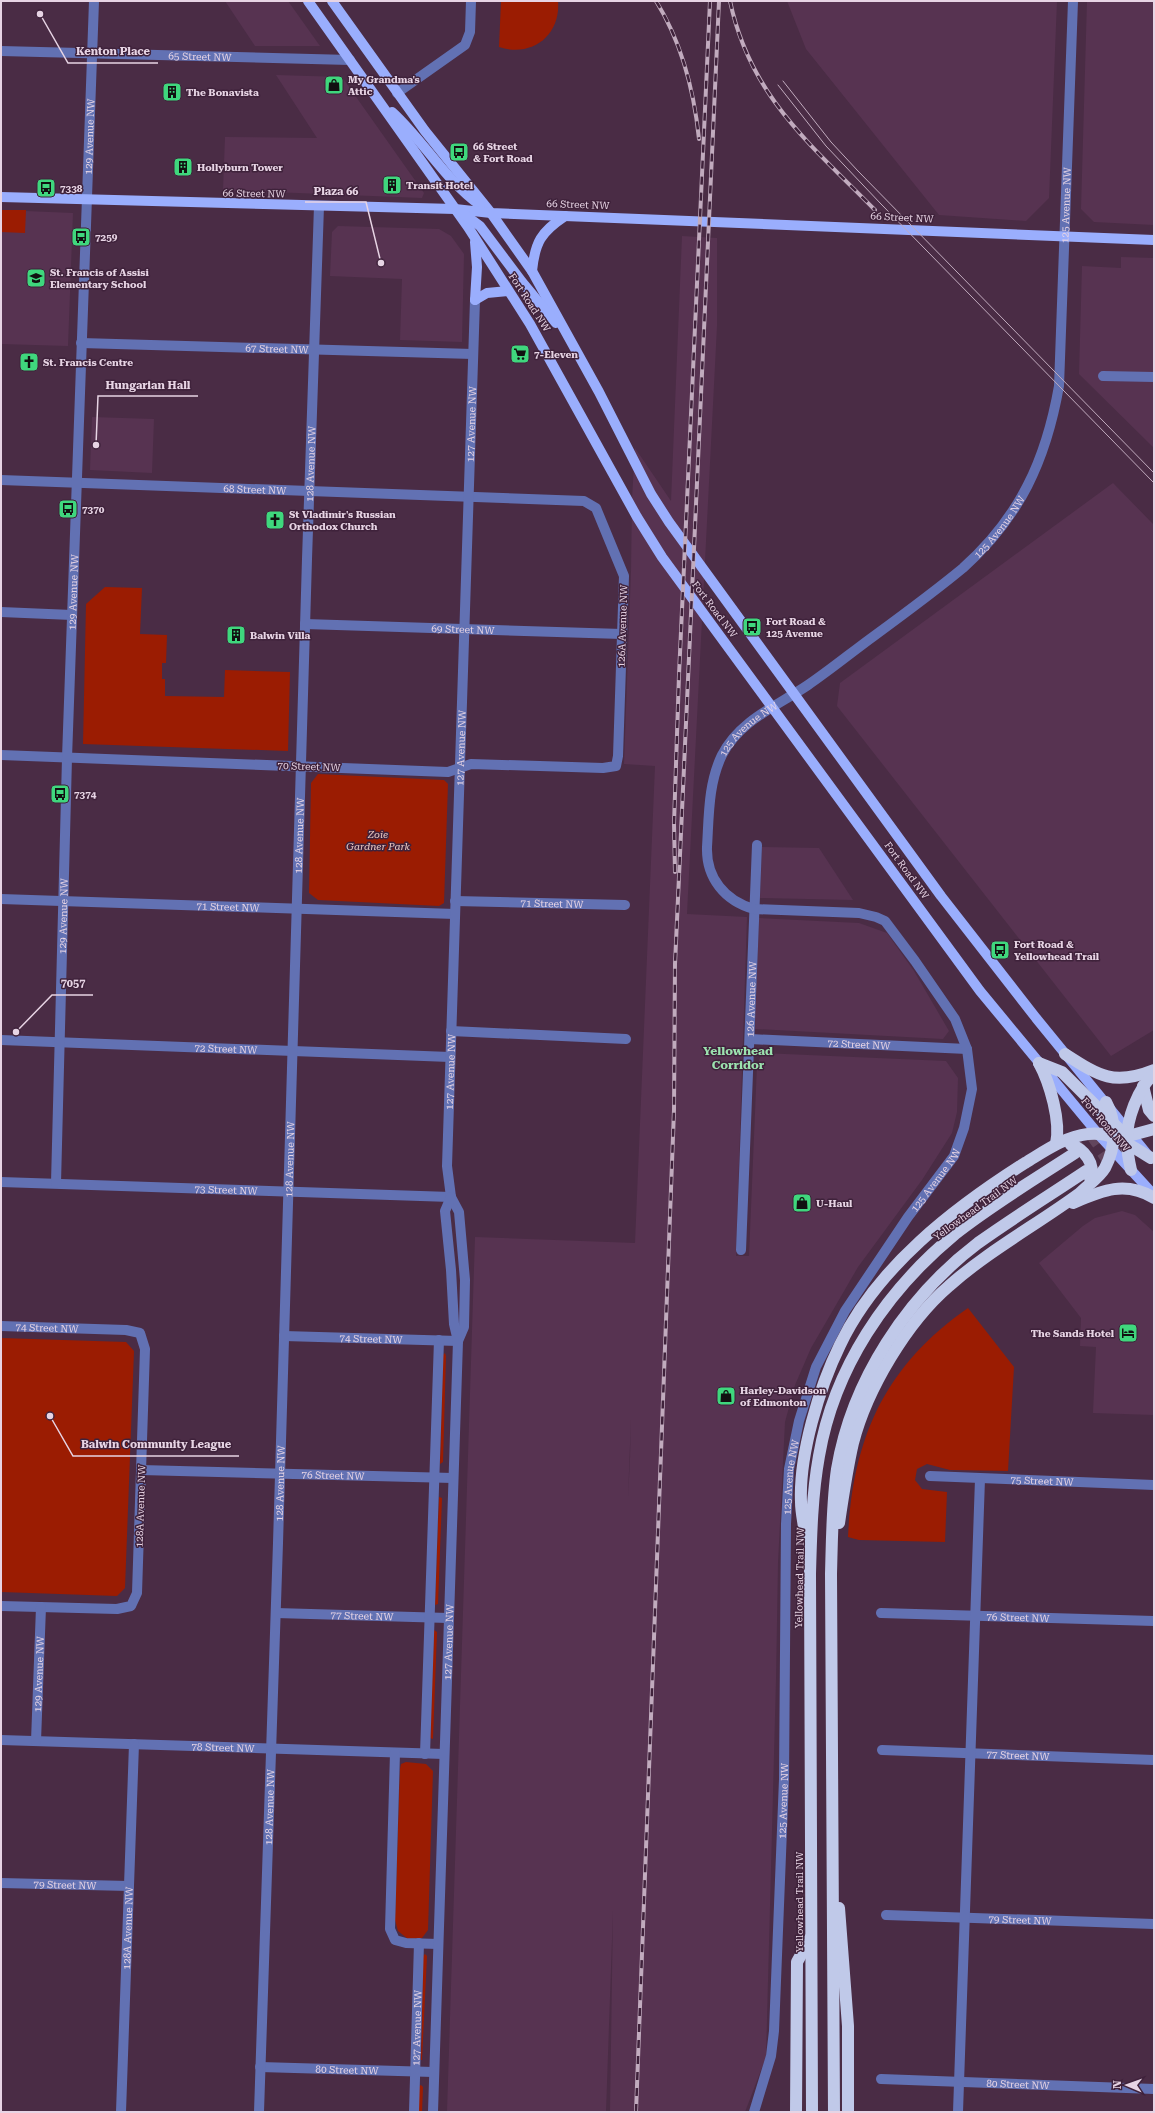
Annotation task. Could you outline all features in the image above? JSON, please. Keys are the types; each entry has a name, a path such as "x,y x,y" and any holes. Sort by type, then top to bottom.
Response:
{"highway":[{"path":"1065,1054 1094,1072 1111,1078 1132,1078 1154,1070"},
{"path":"1040,1063 1062,1072 1084,1093 1113,1137"},
{"path":"1040,1063 1045,1075 1057,1124 1058,1134 1056,1144"},
{"path":"1130,1170 1128,1136 1134,1106 1143,1086 1154,1074"},
{"path":"1143,1086 1149,1110 1154,1116"},
{"path":"831,1574 853,1442 870,1396 885,1367 921,1317 948,1286 1080,1193 1105,1168 1113,1137 1112,1113 1106,1102"},
{"path":"810,1574 801,1502 803,1464 809,1432 823,1386 840,1344 865,1302 924,1238 958,1209 1056,1144 1088,1134 1113,1137 1128,1136 1154,1129"},
{"path":"1128,1136 1153,1160"},
{"path":"1056,1144 1068,1144 1078,1148 1087,1156 1092,1174 1080,1193"},
{"name":"Yellowhead Trail NW","path":"812,2112 810,1574 812,1507 819,1456 826,1426 844,1374 876,1319 913,1272 951,1238 999,1203 1075,1153"},
{"path":"834,2112 831,1574 834,1493 843,1440 855,1406 882,1350 908,1311 954,1263 978,1243 1086,1172"},
{"path":"1059,1208 1103,1190 1114,1189 1142,1191 1154,1197"},
{"path":"832,1803 848,2026 848,2112"},
{"path":"796,2112 797,1962 811,1936"}],"main road":[{"name":"Fort Road NW","path":"308,1 455,209 543,344 658,551 973,980 1099,1135"},
{"name":"Fort Road NW","path":"332,1 425,131 491,213 532,271 548,297 567,336 599,392 651,494 669,522 928,878 1065,1054 1106,1102 1128,1136"},
{"path":"378,100 403,122 467,196 491,213"},
{"name":"66 Street NW","path":"1,197 455,209 491,213 1154,240"},
{"path":"455,209 468,215 481,227 522,282 567,336"},
{"path":"532,271 533,257 539,240 548,229 565,216"},
{"path":"475,240 477,267 475,300"},
{"path":"475,300 487,293 508,291"},
{"name":"Fort Road NW","path":"1113,1137 1130,1170 1154,1197"}],"street":[{"name":"129 Avenue NW","path":"56,1183 67,758 94,1"},
{"path":"397,93 465,45 470,32 471,1"},
{"name":"125 Avenue NW","path":"754,2112 771,2056 774,2031 784,1779 786,1524 789,1469 804,1402 820,1358 845,1311 907,1219 954,1156 964,1128 972,1089 967,1049 955,1019 892,928 885,921 859,913 754,909 733,901 718,887 714,879 707,850 710,799 717,766 727,746 747,724 772,706 794,693 896,620 963,568 994,538 1022,496 1038,464 1047,440 1059,386 1073,1"},
{"name":"65 Street NW","path":"1,51 350,60"},
{"name":"128 Avenue NW","path":"258,2112 276,1613 305,624 319,206"},
{"name":"127 Avenue NW","path":"458,1341 464,1327 465,1280 459,1212 451,1197 447,1166 475,300"},
{"name":"67 Street NW","path":"81,343 314,348 473,354"},
{"path":"1103,376 1154,377"},
{"name":"68 Street NW","path":"1,480 77,484 310,490 581,501"},
{"name":"126A Avenue NW","path":"581,501 588,502 596,508 624,576 618,756 616,766"},
{"path":"1,612 72,615"},
{"name":"69 Street NW","path":"305,624 622,634"},
{"name":"70 Street NW","path":"1,755 448,772 471,764 603,768 616,766"},
{"name":"126 Avenue NW","path":"741,1250 757,845"},
{"name":"71 Street NW","path":"1,898 455,914"},
{"name":"71 Street NW","path":"455,901 626,905"},
{"path":"451,1031 626,1039"},
{"name":"72 Street NW","path":"750,1039 967,1049"},
{"name":"72 Street NW","path":"1,1040 450,1057"},
{"name":"73 Street NW","path":"1,1182 451,1197"},
{"name":"127 Avenue NW","path":"433,2112 452,1478 458,1341 454,1324 451,1270 445,1211 451,1197"},
{"name":"74 Street NW","path":"1,1326 126,1330 140,1333"},
{"name":"128A Avenue NW","path":"41,1607 117,1609 131,1606 137,1593 145,1349 140,1333"},
{"name":"74 Street NW","path":"284,1336 458,1341"},
{"name":"127 Avenue NW","path":"425,1754 439,1340"},
{"name":"76 Street NW","path":"141,1470 452,1478"},
{"name":"75 Street NW","path":"930,1476 1154,1485"},
{"path":"958,2112 980,1479"},
{"path":"1,1606 41,1607"},
{"name":"129 Avenue NW","path":"36,1741 41,1607"},
{"name":"77 Street NW","path":"276,1613 448,1618"},
{"name":"76 Street NW","path":"881,1613 1154,1621"},
{"name":"78 Street NW","path":"1,1740 444,1754"},
{"name":"128A Avenue NW","path":"121,2112 134,1744"},
{"name":"77 Street NW","path":"882,1750 1154,1760"},
{"path":"395,1753 390,1929 395,1940 406,1943 438,1944"},
{"name":"79 Street NW","path":"1,1882 129,1886"},
{"name":"79 Street NW","path":"886,1915 1154,1924"},
{"name":"127 Avenue NW","path":"414,2112 419,1943"},
{"name":"80 Street NW","path":"260,2067 433,2072"},
{"name":"80 Street NW","path":"881,2080 1154,2089"}],"shaded area":[{"path":"225,1 288,1 320,46 255,46"},
{"path":"787,1 1057,1 1049,198 1026,221 939,215 806,49"},
{"path":"1087,1 1154,1 1154,225 1094,222 1081,209"},
{"path":"276,75 342,77 424,193 422,198 223,190 225,137 317,138"},
{"name":"St. Francis of Assisi Elementary School","path":"1,210 73,213 68,346 1,344"},
{"path":"338,226 439,229 451,236 464,254 462,342 400,340 402,279 330,276 332,232"},
{"path":"682,236 717,238 717,326 687,914 747,917 736,1256 749,1256 757,1065 762,1053 946,1061 958,1078 957,1112 952,1133 922,1180 858,1267 811,1348 795,1385 785,1422 778,1563 766,2057 745,2112 610,2112 613,1910 606,2112 447,2112 475,1237 635,1243 655,766 624,764 632,499 635,448 671,501","holes":["631,1418 630,1459 628,1498"]},
{"path":"1121,257 1154,258 1154,448 1079,374 1082,266 1121,268"},
{"path":"92,417 154,419 152,473 90,470"},
{"path":"1113,483 1154,525 1154,1030 1111,1056 837,706 840,683"},
{"path":"762,847 819,848 853,900 760,898"},
{"path":"759,918 859,923 887,933 914,971 949,1031 943,1039 755,1029"},
{"path":"1122,1211 1135,1215 1154,1232 1154,1415 1093,1413 1096,1347 1080,1346 1081,1318 1039,1263 1083,1226 1095,1218"}],"green space":[{"path":"501,1 558,1 558,13 555,24 542,41 533,46 511,50 499,47"},
{"path":"1,210 26,210 25,233 1,232"},
{"path":"105,587 142,588 140,634 167,635 166,663 162,663 162,679 165,679 165,696 224,697 225,670 290,672 288,751 83,744 86,604"},
{"name":"Zoie Gardner Park","path":"318,774 444,780 448,784 444,903 439,906 318,900 309,893 311,783"},
{"path":"968,1308 1014,1367 1008,1471 950,1470 927,1464 917,1469 915,1480 922,1489 947,1492 945,1542 859,1540 848,1537 851,1501 857,1467 866,1436 879,1407 895,1380 915,1354 939,1330"},
{"path":"1,1338 126,1342 134,1351 125,1588 117,1596 1,1592"},
{"path":"445,1353 443,1462 440,1464 443,1355"},
{"path":"439,1497 442,1498 438,1604 435,1605"},
{"path":"434,1630 437,1632 433,1739 430,1738"},
{"path":"406,1762 426,1764 433,1771 428,1930 422,1938 408,1939 398,1931 395,1920 400,1769 401,1764"},
{"path":"425,1954 427,1956 421,2060 423,1956"},
{"path":"421,2085 423,2087 422,2112 418,2112 419,2086"}],"tunnel":[{"path":"1075,1153 1106,1131"},
{"path":"1086,1171 1134,1138"}],"tram line":[{"path":"783,81 831,142 858,171 1154,473"},
{"path":"778,85 826,146 1154,483"}],"railway":[{"path":"656,1 680,50 694,103 699,139"},
{"path":"675,872 674,824 679,675 710,1"},
{"path":"636,2112 674,1110 675,964 719,1"},
{"path":"730,1 739,35 752,64 768,91 806,140 875,210"}],"place":[{"name":"Kenton Place","path":"40,14"},
{"name":"My Grandma's Attic","path":"334,85"},
{"name":"The Bonavista","path":"172,92"},
{"name":"66 Street & Fort Road","path":"459,152"},
{"name":"Hollyburn Tower","path":"183,167"},
{"name":"Transit Hotel","path":"392,185"},
{"name":"7338","path":"46,188"},
{"name":"7259","path":"81,237"},
{"name":"Plaza 66","path":"381,263"},
{"name":"St. Francis of Assisi Elementary School","path":"36,278"},
{"name":"7-Eleven","path":"520,354"},
{"name":"St. Francis Centre","path":"29,362"},
{"name":"Hungarian Hall","path":"96,445"},
{"name":"7370","path":"68,509"},
{"name":"St Vladimir's Russian Orthodox Church","path":"275,520"},
{"name":"Fort Road & 125 Avenue","path":"752,627"},
{"name":"Balwin Villa","path":"236,635"},
{"name":"7374","path":"60,794"},
{"name":"Fort Road & Yellowhead Trail","path":"1000,950"},
{"name":"7057","path":"16,1032"},
{"name":"U-Haul","path":"802,1203"},
{"name":"The Sands Hotel","path":"1128,1333"},
{"name":"Harley-Davidson of Edmonton","path":"726,1396"},
{"name":"Balwin Community League","path":"50,1416"}],"district":[{"name":"Yellowhead Corridor","path":"738,1058"}]}
